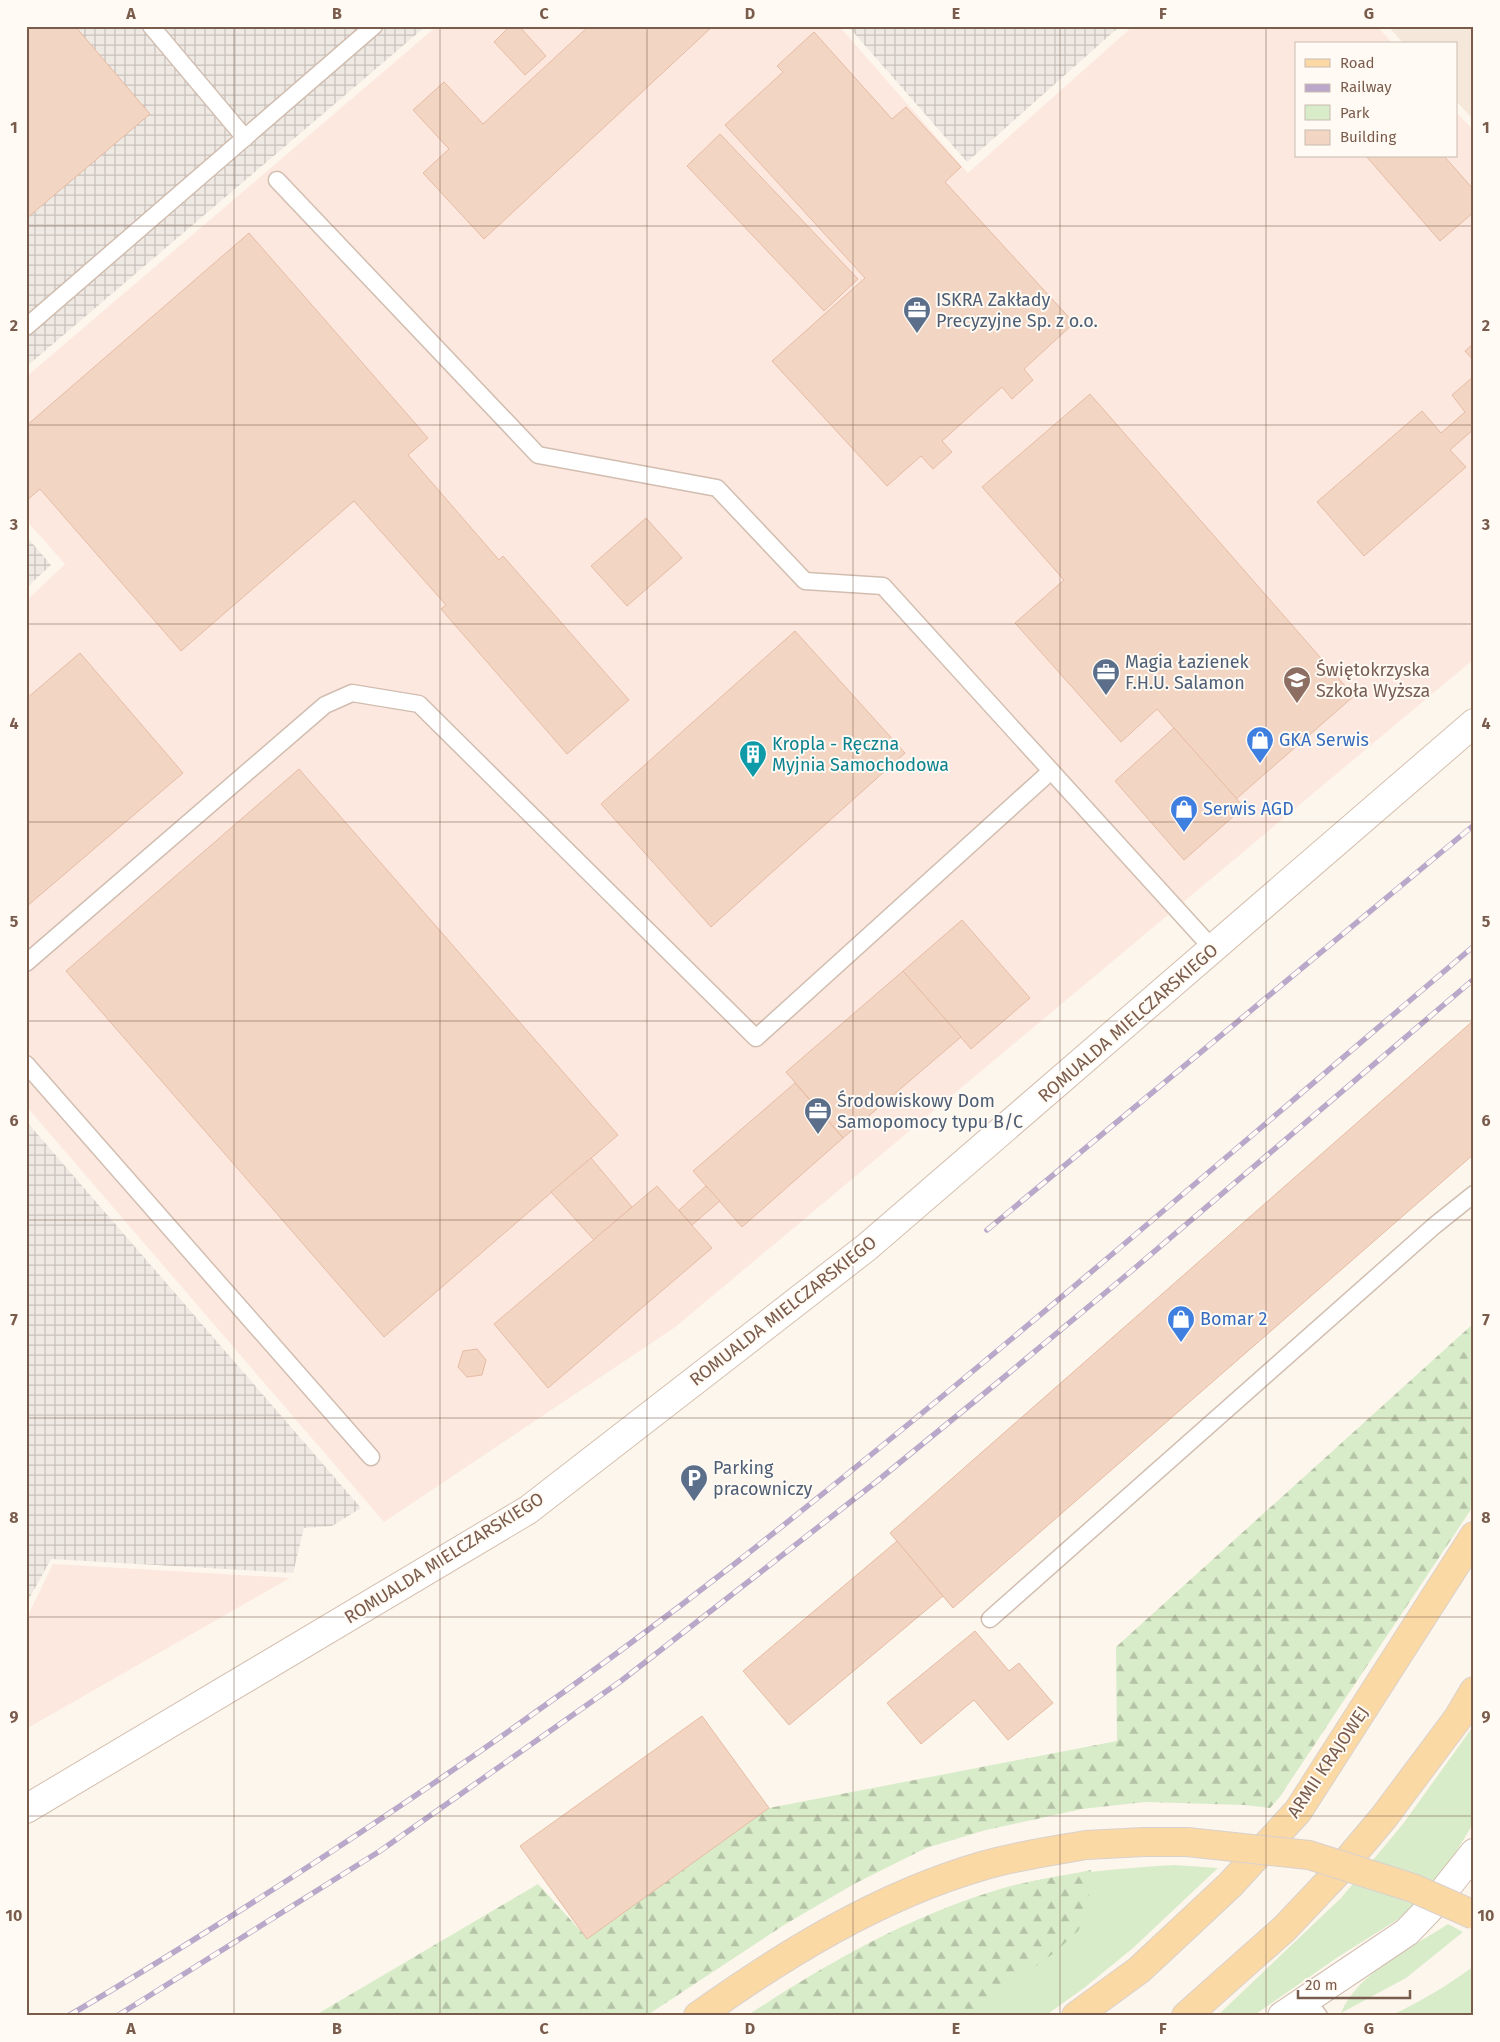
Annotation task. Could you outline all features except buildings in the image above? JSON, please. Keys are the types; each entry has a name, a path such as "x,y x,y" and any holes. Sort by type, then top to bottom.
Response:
{"main road":[{"name":"ARMII KRAJOWEJ","path":"1076,2016 1139,1970 1230,1885 1298,1811 1474,1536"},
{"path":"1186,2016 1286,1928 1337,1873 1390,1809 1458,1718 1474,1691"},
{"path":"698,2016 742,1985 850,1919 918,1889 981,1866 1028,1854 1086,1845 1187,1842 1309,1855 1413,1888 1474,1915"}],"street":[{"name":"ROMUALDA MIELCZARSKIEGO","path":"26,1809 528,1510 867,1247 1474,723"},
{"path":"1282,2016 1312,2007 1407,1932 1431,1907 1474,1853"}],"lane":[{"path":"151,26 245,138"},
{"path":"26,327 374,26"},
{"path":"277,180 538,455 717,488 805,581 883,586 1213,949"},
{"path":"26,963 324,705 352,694 419,704 756,1038 1051,771"},
{"path":"26,1064 371,1457"},
{"path":"990,1619 1434,1226 1474,1194"}],"shaded area":[{"path":"26,26 426,26 26,367"},
{"path":"437,26 839,26 968,173 1133,26 1377,26 1391,42 1295,42 1295,158 1458,158 1458,114 1474,131 1474,659 674,1328 384,1522 26,1106 26,601 65,564 26,520 26,377"},
{"path":"848,26 1120,26 967,162"},
{"path":"1388,26 1474,26 1474,120 1458,103 1458,42 1402,42"},
{"path":"26,536 51,565 26,588"},
{"path":"26,1121 361,1508 332,1526 304,1528 293,1573 51,1559 26,1604"},
{"path":"53,1564 290,1578 26,1729 26,1619"}],"green space":[{"path":"1474,1323 1474,1505 1279,1798 1270,1808 1244,1805 1145,1802 1082,1809 986,1830 926,1848 854,1884 784,1925 646,2016 314,2016 538,1884 587,1938 769,1808 1117,1741 1116,1647"},
{"path":"1474,1725 1474,1822 1452,1859 1411,1911 1338,1957 1253,2016 1217,2016 1341,1898 1403,1824"},
{"path":"1174,1865 1218,1868 1133,1948 1084,1988 1045,2016 747,2016 836,1961 866,1945 897,1929 961,1902 1016,1885 1061,1876 1106,1870"},
{"path":"1091,1870 1088,1911 1078,1931 1054,1953 967,2016 747,2016 866,1944 929,1915 961,1902 1006,1888"},
{"path":"1448,1924 1463,1932 1406,1978 1341,2013 1349,1998 1373,1973 1387,1962"},
{"path":"1474,1966 1474,2016 1390,2016 1433,1993"}],"railway":[{"path":"987,1230 1474,825"},
{"path":"68,2016 227,1919 339,1847 512,1729 682,1605 831,1487 1017,1335 1474,946"},
{"path":"117,2016 380,1851 621,1681 876,1482 997,1383 1474,979"}],"place":[{"name":"ISKRA Zakłady Precyzyjne Sp. z o.o.","path":"917,334"},
{"name":"Magia Łazienek F.H.U. Salamon","path":"1106,696"},
{"name":"Świętokrzyska Szkoła Wyższa","path":"1297,704"},
{"name":"GKA Serwis","path":"1260,764"},
{"name":"Kropla - Ręczna Myjnia Samochodowa","path":"753,778"},
{"name":"Serwis AGD","path":"1184,833"},
{"name":"Środowiskowy Dom Samopomocy typu B/C","path":"818,1135"},
{"name":"Bomar 2","path":"1181,1343"},
{"name":"Parking pracowniczy","path":"694,1502"}]}
